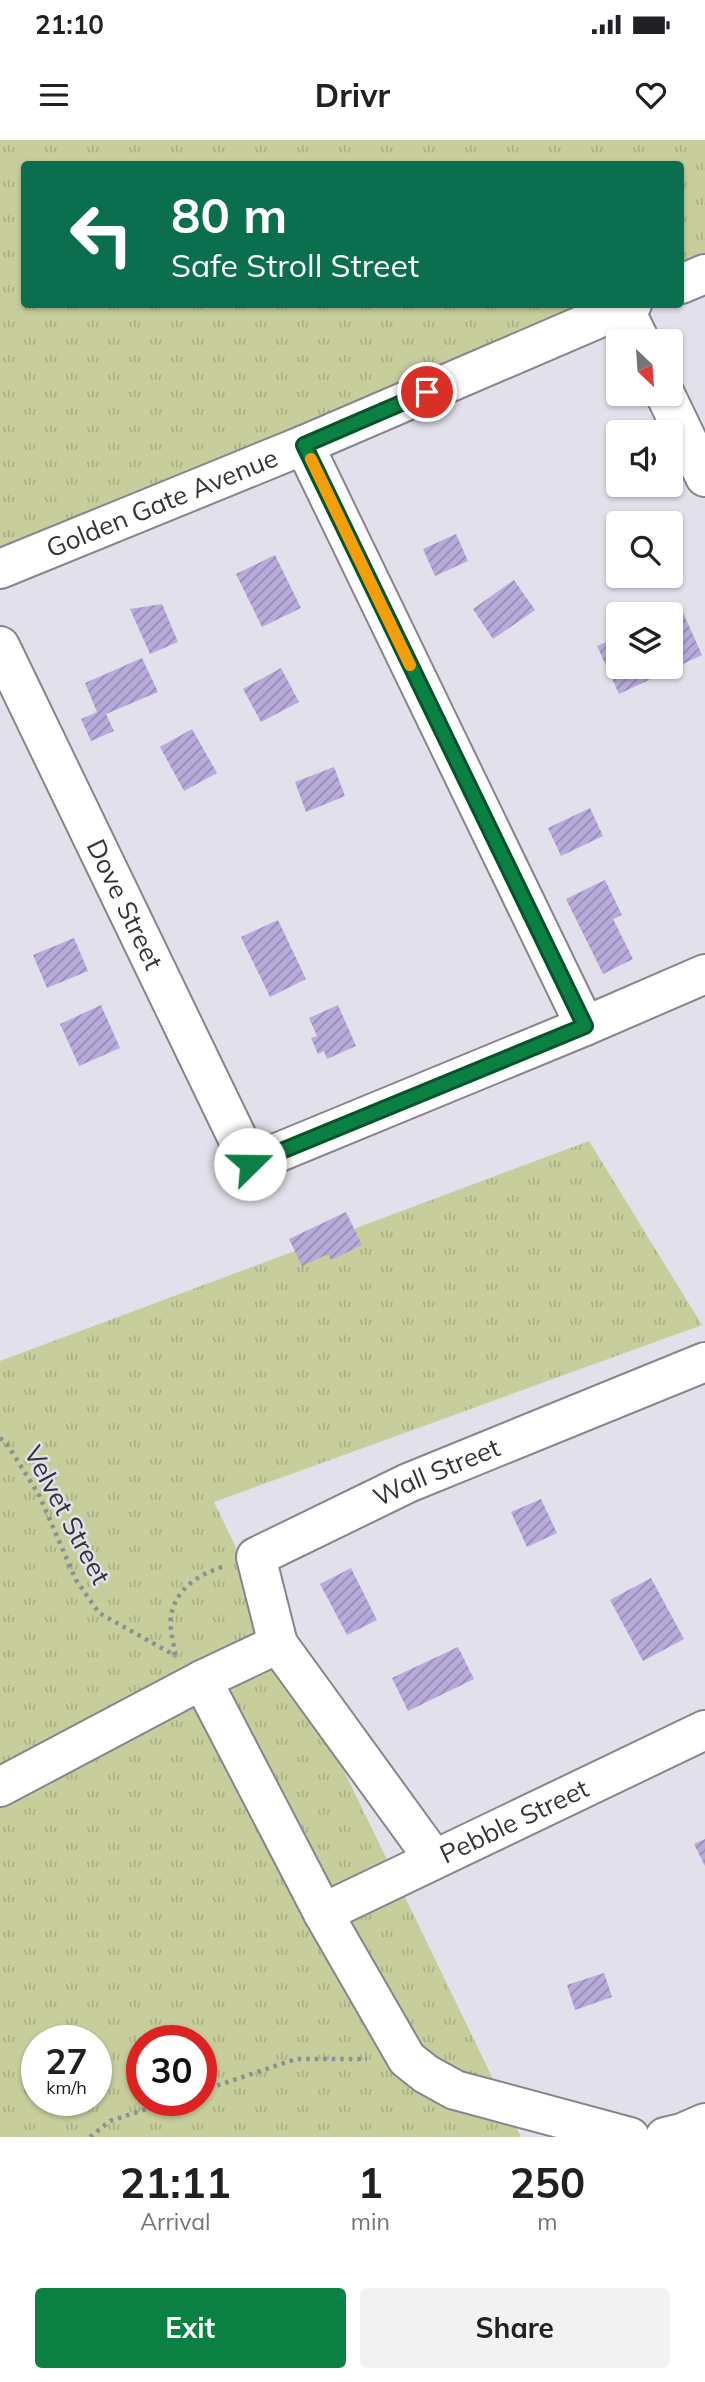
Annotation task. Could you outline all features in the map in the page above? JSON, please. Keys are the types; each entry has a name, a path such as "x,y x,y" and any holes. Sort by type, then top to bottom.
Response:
{"street":[{"path":"684,283 705,274"},
{"name":"Golden Gate Avenue","path":"0,569 304,445 632,318"},
{"path":"671,406 705,477"},
{"path":"304,445 585,1026 705,974"},
{"name":"Dove Street","path":"0,646 250,1164 585,1026"},
{"name":"Wall Street","path":"256,1557 408,1483 705,1362"},
{"path":"256,1557 278,1644 434,1859"},
{"path":"0,1787 189,1668 278,1644"},
{"path":"189,1668 323,1913 407,2059 426,2074 456,2090 630,2137"},
{"name":"Pebble Street","path":"323,1913 705,1730"}],"path":[{"name":"Velvet Street","path":"0,1438 7,1444 38,1495 76,1580 99,1612 189,1668"},
{"path":"189,1668 171,1617 182,1589 213,1570 256,1557"},
{"path":"217,2086 296,2059 407,2059"},
{"path":"90,2137 110,2121 126,2116"}],"green space":[{"path":"0,140 705,140 705,264 684,272 684,161 21,161 21,308 597,308 0,547"},
{"path":"589,1141 702,1325 214,1502 521,2137 0,2137 0,1361"}],"building":[{"path":"456,534 468,561 435,576 423,549"},
{"path":"275,555 301,608 262,627 236,574"},
{"path":"514,580 535,610 493,639 473,609"},
{"path":"162,604 178,642 150,654 130,609"},
{"path":"683,612 702,655 683,664"},
{"path":"606,642 606,666 597,646"},
{"path":"142,658 158,692 106,714 114,731 91,741 81,719 97,712 85,683"},
{"path":"281,668 299,702 261,722 243,689"},
{"path":"612,679 651,679 619,694"},
{"path":"192,729 217,773 184,791 160,747"},
{"path":"334,767 345,796 306,812 295,782"},
{"path":"590,808 603,836 561,856 548,828"},
{"path":"605,880 622,915 613,919 633,959 603,974 566,899"},
{"path":"278,920 306,979 270,997 241,937"},
{"path":"74,938 88,971 47,988 33,955"},
{"path":"101,1005 120,1048 79,1066 60,1024"},
{"path":"338,1005 356,1046 327,1059 324,1051 318,1054 311,1038 317,1036 309,1018"},
{"path":"346,1212 362,1245 331,1260 328,1254 302,1266 289,1239"},
{"path":"541,1499 557,1533 527,1547 511,1512"},
{"path":"351,1568 377,1620 347,1635 320,1584"},
{"path":"651,1578 684,1639 643,1661 610,1600"},
{"path":"458,1647 474,1679 408,1711 392,1678"},
{"path":"705,1839 705,1866 694,1844"},
{"path":"604,1973 612,1997 575,2010 567,1985"}],"slow traffic":[{"path":"311,459 410,665"}],"route":[{"path":"250,1164 585,1026 304,445 427,392"}]}
